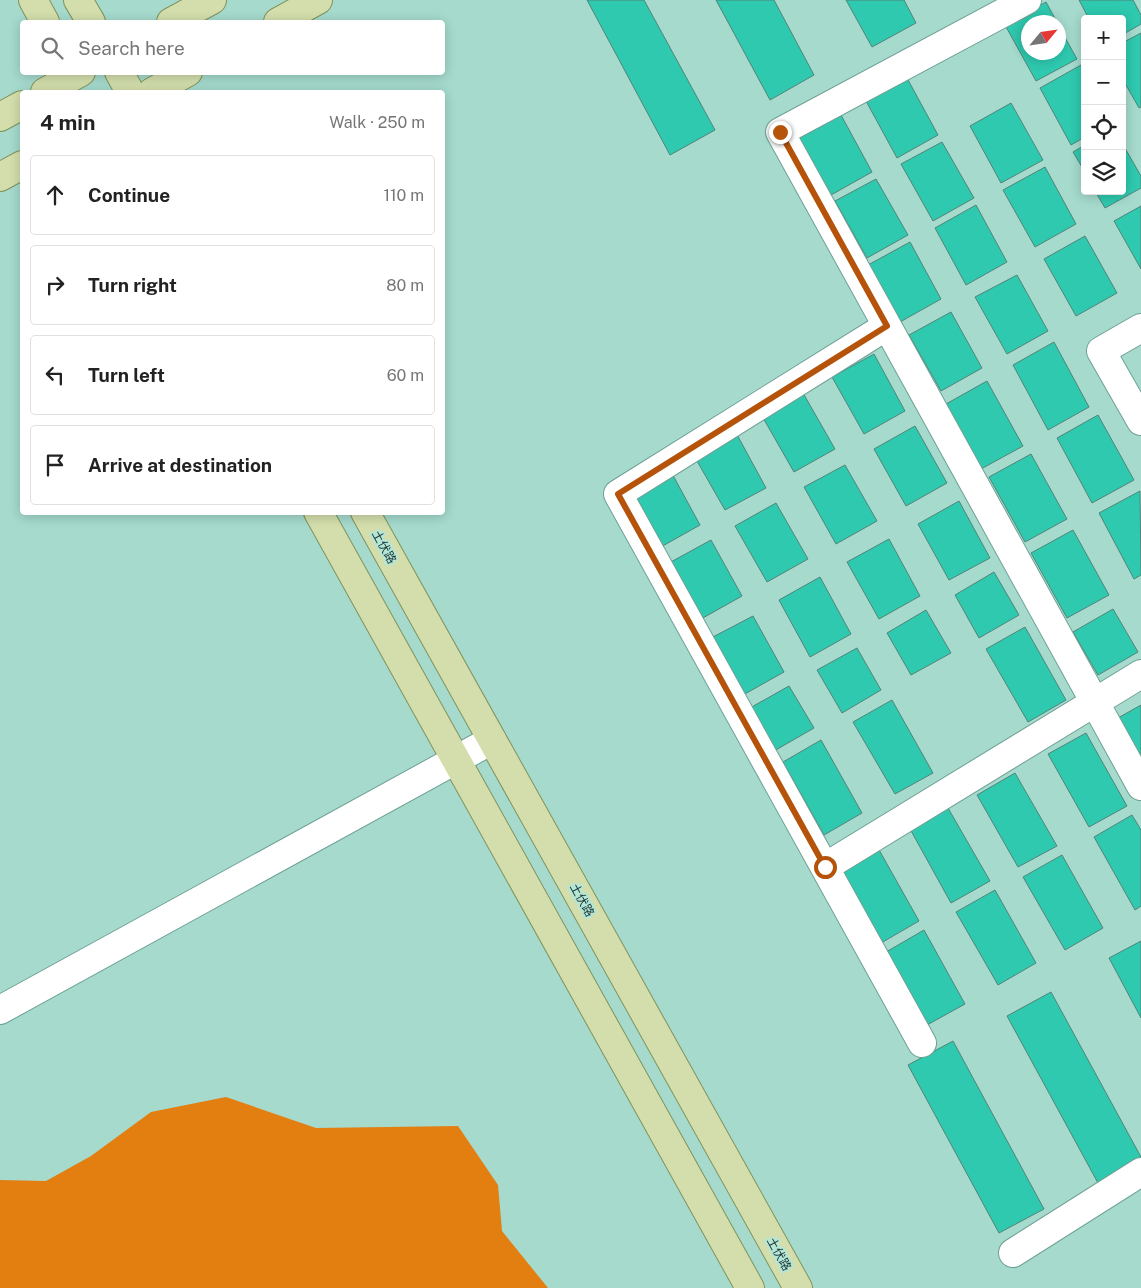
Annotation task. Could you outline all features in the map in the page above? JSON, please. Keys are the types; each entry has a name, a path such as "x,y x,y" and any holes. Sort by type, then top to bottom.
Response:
{"main road":[{"path":"33,0 44,20"},
{"path":"78,0 90,20"},
{"path":"175,20 212,0"},
{"path":"282,20 318,0"},
{"path":"121,75 129,90"},
{"path":"156,90 183,75"},
{"path":"50,90 78,78"},
{"path":"0,117 20,106"},
{"path":"0,177 20,166"},
{"path":"320,515 750,1288"},
{"name":"土伏路","path":"367,515 798,1288"}],"street":[{"path":"1027,0 780,132 1141,786"},
{"path":"887,326 618,494 922,1043"},
{"path":"1141,328 1101,351 1141,421"},
{"path":"825,867 1141,674"},
{"path":"0,1010 492,740"},
{"path":"1013,1253 1141,1172"}],"shaded area":[{"path":"226,1097 316,1128 458,1126 498,1185 502,1231 548,1288 0,1288 0,1180 46,1181 91,1156 151,1112"}],"building":[{"path":"587,0 644,0 715,130 670,155"},
{"path":"716,0 774,0 814,75 770,100"},
{"path":"846,0 904,0 916,23 872,47"},
{"path":"1079,0 1133,0 1141,15 1141,24 1126,33 1126,15 1087,15"},
{"path":"1046,2 1053,15 1023,15"},
{"path":"1021,16 1021,54 1005,25"},
{"path":"1141,33 1141,107 1139,108 1126,85 1126,41"},
{"path":"1066,39 1077,59 1036,81 1024,60 1066,60"},
{"path":"1081,65 1081,139 1071,145 1040,88"},
{"path":"907,78 938,135 897,158 866,101"},
{"path":"1011,103 1043,160 1001,183 970,126"},
{"path":"841,115 872,172 831,195 799,138"},
{"path":"942,142 974,198 933,221 901,164"},
{"path":"1081,147 1081,165 1073,152"},
{"path":"1126,150 1141,176 1141,188 1105,208 1097,195 1126,195"},
{"path":"1045,167 1076,224 1035,247 1003,190"},
{"path":"876,179 908,235 867,258 835,201"},
{"path":"976,205 1007,262 966,285 935,228"},
{"path":"1141,206 1141,269 1114,221"},
{"path":"1085,236 1117,293 1076,316 1044,259"},
{"path":"910,242 941,299 900,322 868,265"},
{"path":"1017,275 1048,331 1007,354 975,297"},
{"path":"951,312 982,368 941,391 909,335"},
{"path":"1054,342 1089,407 1048,430 1013,365"},
{"path":"874,354 905,411 864,434 832,377"},
{"path":"987,381 1023,446 981,469 946,404"},
{"path":"803,393 835,449 794,472 762,416"},
{"path":"1098,415 1134,480 1092,503 1057,438"},
{"path":"915,426 947,483 906,506 874,449"},
{"path":"735,431 766,488 725,510 693,454"},
{"path":"1031,454 1067,519 1025,542 989,477"},
{"path":"845,465 877,521 836,544 804,487"},
{"path":"669,468 700,525 659,548 627,491"},
{"path":"1140,491 1141,575 1134,579 1099,513"},
{"path":"959,501 990,558 949,580 918,524"},
{"path":"776,503 808,559 767,582 735,526"},
{"path":"1073,530 1109,595 1067,618 1031,553"},
{"path":"889,539 920,596 879,619 847,562"},
{"path":"711,540 742,596 701,619 669,563"},
{"path":"994,572 1019,615 979,638 955,595"},
{"path":"820,577 851,634 810,657 779,600"},
{"path":"1113,609 1138,652 1098,675 1073,632"},
{"path":"926,610 951,653 911,675 887,633"},
{"path":"753,616 784,672 743,695 711,638"},
{"path":"1025,627 1066,700 1028,722 986,649"},
{"path":"857,648 881,690 842,713 817,670"},
{"path":"789,686 814,728 774,751 750,708"},
{"path":"892,700 933,773 895,794 853,722"},
{"path":"1141,705 1141,759 1118,718"},
{"path":"1086,733 1127,806 1089,827 1048,754"},
{"path":"821,740 862,813 824,835 783,762"},
{"path":"1015,773 1057,846 1018,867 977,795"},
{"path":"948,808 990,881 951,903 910,829"},
{"path":"1132,815 1141,830 1141,906 1135,910 1094,837"},
{"path":"878,848 919,921 881,943 839,870"},
{"path":"1062,855 1103,928 1065,950 1023,877"},
{"path":"995,890 1036,963 998,985 956,912"},
{"path":"924,930 965,1004 927,1025 886,952"},
{"path":"1141,941 1141,1018 1109,958"},
{"path":"1051,992 1141,1157 1141,1160 1098,1183 1007,1016"},
{"path":"953,1041 1044,1209 999,1233 908,1065"}],"route":[{"path":"780,132 887,326 618,494 825,867"}]}
